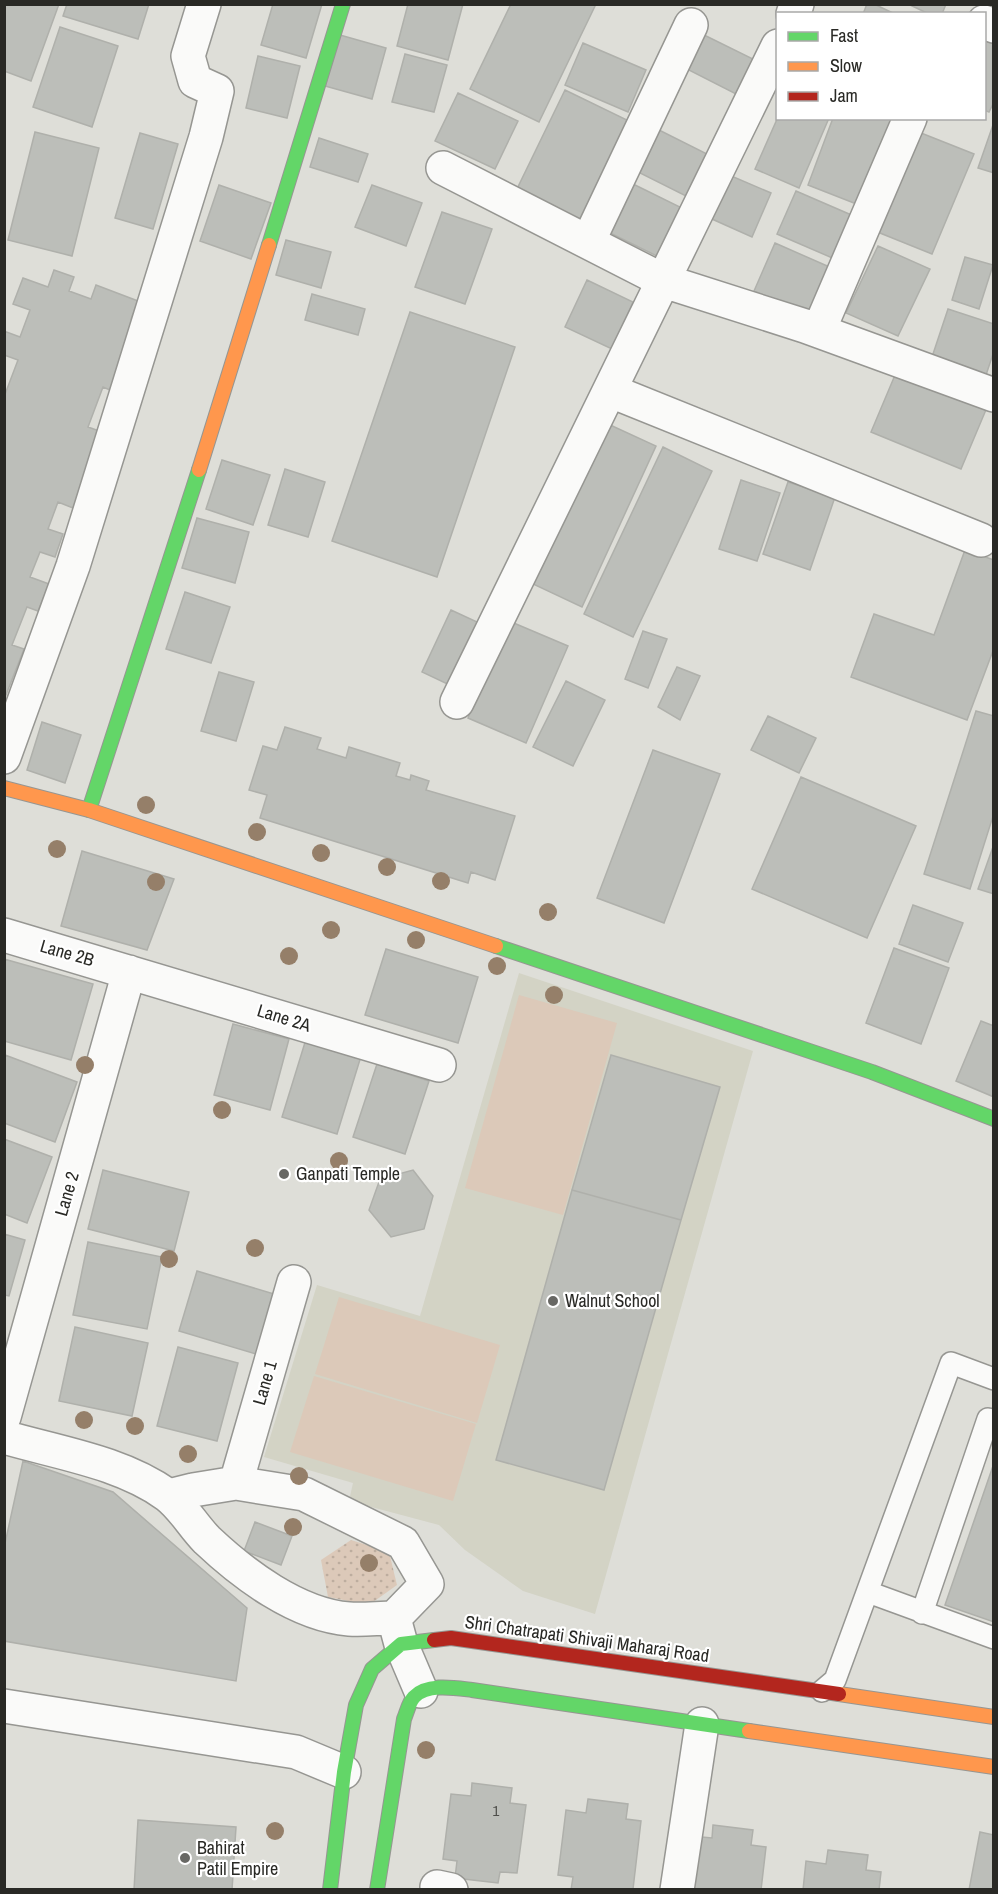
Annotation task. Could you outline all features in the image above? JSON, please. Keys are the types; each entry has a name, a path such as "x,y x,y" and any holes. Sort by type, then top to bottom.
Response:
{"street":[{"path":"4,758 73,566 206,137 217,91 195,81 188,56 204,4"},
{"path":"89,810 226,388 343,4"},
{"path":"588,242 691,25"},
{"path":"457,702 611,391 776,48"},
{"path":"819,330 909,120"},
{"path":"443,168 664,281 819,330 993,395"},
{"path":"611,391 981,540"},
{"path":"4,788 89,810 872,1072 993,1119"},
{"name":"Lane 2B","path":"4,935 129,972"},
{"name":"Lane 2A","path":"129,972 439,1065"},
{"name":"Lane 2","path":"4,1417 129,972"},
{"name":"Lane 1","path":"236,1484 294,1282"},
{"path":"4,1437 128,1472 169,1496 206,1539 261,1584 294,1602 347,1619 398,1631"},
{"path":"169,1496 236,1484 304,1494 403,1543 427,1584 372,1669 356,1705 344,1772 330,1890"},
{"path":"398,1631 421,1691"},
{"name":"Shri Chatrapati Shivaji Maharaj Road","path":"398,1631 993,1717"},
{"path":"377,1890 404,1719 413,1699 421,1691 451,1688 489,1692 993,1767"},
{"path":"4,1706 296,1752 344,1772"},
{"path":"677,1890 702,1724"}],"lane":[{"path":"822,1691 836,1680 951,1363 993,1379"},
{"path":"922,1613 988,1419 993,1421"},
{"path":"868,1592 993,1638"}],"shaded area":[{"name":"Walnut School","path":"519,973 753,1051 595,1614 523,1591 465,1550 439,1525 349,1501 353,1483 264,1457 317,1285 420,1316"},
{"path":"519,995 617,1023 563,1215 465,1188"},
{"path":"339,1297 500,1345 477,1423 315,1374"},
{"path":"314,1376 476,1424 453,1501 290,1452"},
{"path":"351,1540 389,1552 397,1585 369,1605 328,1597 321,1560"}],"building":[{"path":"4,4 59,4 31,81 4,71"},
{"path":"67,4 149,4 138,39 63,16"},
{"path":"273,4 322,4 306,58 261,45"},
{"path":"408,4 463,4 448,60 397,46"},
{"path":"511,4 596,4 539,122 470,89"},
{"path":"867,4 874,4 891,12 864,12"},
{"path":"908,4 946,4 943,12 925,12"},
{"path":"60,27 118,46 92,127 33,107"},
{"path":"696,31 757,61 740,96 679,65"},
{"path":"340,35 386,48 372,99 325,86"},
{"path":"986,41 994,43 994,102 989,112 986,111"},
{"path":"583,43 646,70 628,112 565,85"},
{"path":"405,54 447,65 434,112 392,102"},
{"path":"258,56 300,66 287,118 246,108"},
{"path":"565,90 629,121 581,221 516,191"},
{"path":"458,93 518,121 495,169 435,141"},
{"path":"777,120 828,120 799,188 755,169"},
{"path":"832,120 892,120 859,205 808,185"},
{"path":"994,122 994,173 978,168"},
{"path":"657,129 715,158 694,200 636,171"},
{"path":"916,131 974,154 932,254 875,231"},
{"path":"35,132 99,148 72,256 8,240"},
{"path":"140,133 178,144 153,229 115,218"},
{"path":"319,138 368,154 358,182 310,167"},
{"path":"722,172 771,193 752,237 703,215"},
{"path":"629,182 690,212 665,260 604,230"},
{"path":"219,185 271,203 251,259 200,241"},
{"path":"372,185 422,203 406,246 355,227"},
{"path":"796,191 856,217 837,260 777,234"},
{"path":"442,212 492,229 465,304 415,287"},
{"path":"286,240 331,252 321,288 276,275"},
{"path":"775,243 834,269 813,316 754,291"},
{"path":"878,246 930,269 898,336 846,313"},
{"path":"965,257 993,265 979,309 952,300"},
{"path":"54,270 74,277 69,291 91,299 96,285 138,301 131,319 143,324 117,393 103,387 88,427 102,432 73,508 58,502 48,529 63,534 55,557 40,552 30,577 49,584 38,611 27,607 12,645 24,649 4,700 4,397 18,360 4,355 4,331 20,337 30,310 13,304 23,278 48,287"},
{"path":"587,280 633,302 612,349 565,327"},
{"path":"312,294 365,309 358,335 305,320"},
{"path":"948,309 994,324 994,351 984,381 930,363"},
{"path":"410,312 515,347 437,577 332,541"},
{"path":"898,368 988,405 961,469 871,432"},
{"path":"608,424 656,446 582,607 533,584"},
{"path":"663,447 712,471 633,637 584,614"},
{"path":"222,460 270,475 253,525 206,509"},
{"path":"285,469 325,482 308,537 268,525"},
{"path":"741,480 780,493 757,561 719,549"},
{"path":"788,482 835,497 810,570 763,554"},
{"path":"197,518 249,532 235,583 182,568"},
{"path":"965,550 994,560 994,648 967,720 851,677 874,614 934,635"},
{"path":"185,592 230,607 211,663 166,649"},
{"path":"451,610 488,627 458,689 422,672"},
{"path":"509,621 568,646 526,743 468,718"},
{"path":"643,631 667,639 648,688 625,679"},
{"path":"677,667 700,676 680,720 658,707"},
{"path":"219,672 254,682 236,741 201,731"},
{"path":"566,681 605,700 573,766 533,747"},
{"path":"976,711 994,716 994,813 970,889 924,874"},
{"path":"768,716 816,738 799,773 751,750"},
{"path":"42,722 81,735 65,783 27,770"},
{"path":"285,727 321,738 317,749 346,758 349,747 400,763 396,776 410,780 411,775 429,781 426,790 515,816 495,880 471,872 468,883 260,818 267,795 249,790 263,746 277,750"},
{"path":"653,750 720,774 664,923 597,898"},
{"path":"801,777 916,826 867,938 752,889"},
{"path":"994,844 994,894 978,889"},
{"path":"82,851 174,879 147,950 61,926"},
{"path":"913,905 963,923 948,962 899,944"},
{"path":"894,948 949,968 921,1044 866,1023"},
{"path":"386,949 478,977 458,1043 365,1015"},
{"path":"4,959 93,984 71,1060 4,1041"},
{"path":"981,1021 994,1026 994,1097 956,1081"},
{"path":"233,1024 289,1039 270,1110 214,1095"},
{"path":"307,1036 362,1053 337,1134 282,1117"},
{"path":"5,1055 77,1082 55,1142 4,1123"},
{"path":"611,1055 720,1087 681,1220 572,1190"},
{"path":"377,1064 429,1081 405,1154 353,1137"},
{"path":"4,1139 52,1157 27,1223 4,1214"},
{"path":"103,1170 189,1192 174,1251 88,1229"},
{"path":"413,1170 433,1196 424,1229 391,1237 369,1210 380,1179"},
{"path":"572,1190 681,1220 604,1490 496,1460"},
{"path":"4,1234 25,1240 9,1296 4,1295"},
{"path":"88,1242 162,1257 147,1329 73,1315"},
{"path":"197,1271 274,1294 256,1354 179,1331"},
{"path":"75,1327 148,1343 132,1416 59,1401"},
{"path":"178,1347 238,1363 217,1441 157,1426"},
{"path":"23,1461 113,1492 247,1608 236,1681 4,1641 4,1548"},
{"path":"994,1463 994,1622 945,1605"},
{"path":"255,1522 292,1536 281,1565 244,1551"},
{"path":"472,1783 512,1788 510,1803 526,1805 517,1873 500,1872 498,1883 455,1878 457,1861 443,1859 451,1794 471,1796"},
{"path":"588,1799 628,1804 626,1819 641,1821 633,1889 571,1890 573,1877 558,1875 566,1810 586,1813"},
{"name":"Bahirat Patil Empire","path":"138,1820 236,1827 232,1890 134,1890"},
{"path":"713,1825 753,1830 751,1845 766,1847 761,1890 685,1890 692,1836 712,1838"},
{"path":"980,1832 994,1835 994,1890 969,1890"},
{"path":"828,1850 868,1855 866,1870 881,1872 879,1890 803,1890 806,1861 826,1864"}],"traffic: fast":[{"path":"269,245 343,4"},
{"path":"89,810 199,470"},
{"path":"496,946 872,1072 994,1119"},
{"path":"330,1890 344,1772 356,1705 372,1669 401,1644 434,1640"},
{"path":"377,1890 404,1719 412,1699 426,1690 458,1688 749,1731"}],"traffic: slow":[{"path":"199,470 269,245"},
{"path":"4,788 89,810 496,946"},
{"path":"839,1694 994,1717"},
{"path":"749,1731 994,1767"}],"traffic: jam":[{"path":"434,1640 451,1638 839,1694"}],"place":[{"name":"Ganpati Temple","path":"284,1174"},
{"name":"Walnut School","path":"553,1301"},
{"name":"Bahirat Patil Empire","path":"185,1858"}]}
